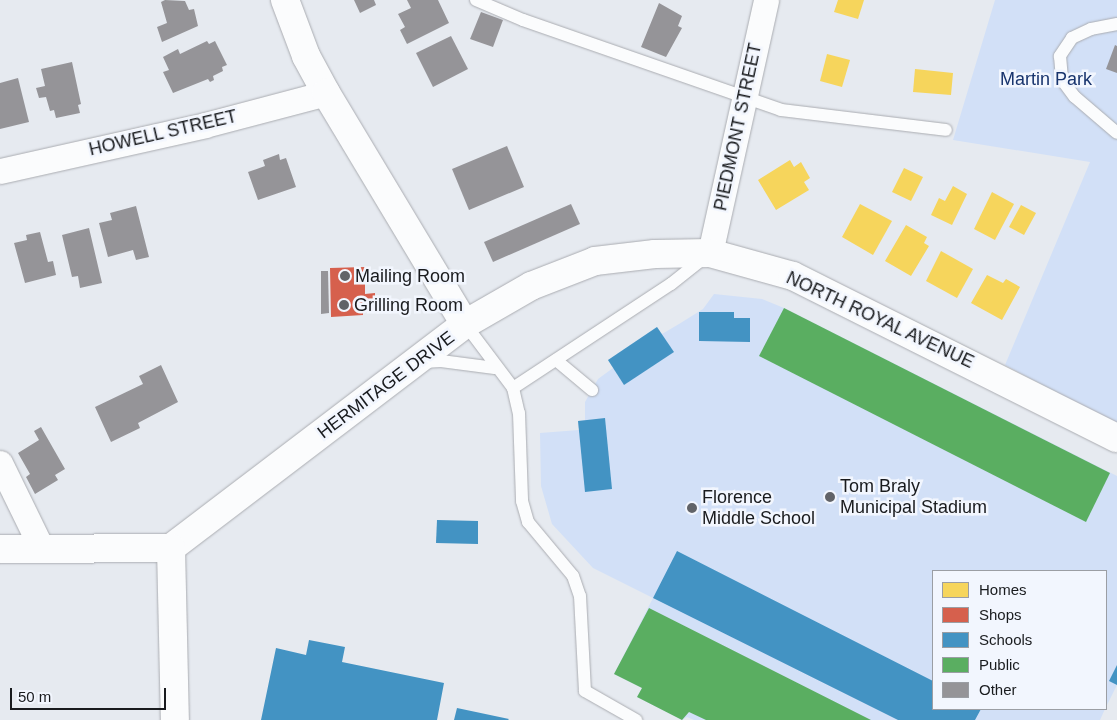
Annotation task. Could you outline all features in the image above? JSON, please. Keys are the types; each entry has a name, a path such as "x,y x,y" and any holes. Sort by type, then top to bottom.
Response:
{"street":[{"name":"HERMITAGE DRIVE","path":"171,548 465,324 306,56 285,0"},
{"name":"PIEDMONT STREET","path":"710,253 766,0"},
{"name":"HOWELL STREET","path":"0,171 205,125 326,92"},
{"name":"NORTH ROYAL AVENUE","path":"465,324 531,286 596,261 655,254 710,253 793,276 1117,438"},
{"path":"0,462 42,549"},
{"path":"0,549 171,548 175,720"}],"lane":[{"path":"476,0 781,110 946,130"},
{"path":"1117,24 1091,29 1072,38 1060,56 1062,80 1075,97 1117,133"},
{"path":"513,388 671,284 710,253"},
{"path":"465,324 495,368 513,388 519,413 522,501 528,522 573,576 580,596 585,691 636,720"},
{"path":"556,360 592,390"},
{"path":"416,362 441,361 495,368"}],"green space":[{"name":"Martin Park","path":"995,0 1117,0 1117,425 1005,365 1090,162 953,140"},
{"name":"Tom Braly Municipal Stadium","path":"714,294 762,299 784,308 1117,476 1117,685 1107,705 1107,570 932,570 932,710 1105,710 1100,720 694,720 687,717 682,720 637,697 642,688 614,674 653,598 593,568 552,524 541,486 540,433 579,430 578,421 585,420 585,402 598,379 613,368 608,360 657,327 662,334 703,309"}],"building: Homes":[{"path":"838,0 864,0 858,19 834,12"},
{"path":"827,54 850,60 842,87 820,81"},
{"path":"915,69 953,73 951,95 913,92"},
{"path":"790,160 794,167 801,162 810,178 804,182 809,190 776,210 758,180"},
{"path":"904,168 923,177 911,201 892,192"},
{"path":"953,186 967,194 952,225 931,215 939,198 945,201"},
{"path":"992,192 1014,204 995,240 974,229"},
{"path":"860,204 892,221 873,255 842,237"},
{"path":"1021,205 1036,213 1024,235 1009,227"},
{"path":"906,225 927,237 924,243 929,246 911,276 885,261"},
{"path":"941,251 973,269 957,298 926,281"},
{"path":"987,275 1003,283 1006,279 1020,287 1002,320 971,303"}],"building: Shops":[{"path":"365,267 365,294 375,293 375,310 363,310 363,315 331,317 330,268"}],"building: Schools":[{"path":"699,312 734,312 734,318 750,318 750,342 699,341"},
{"path":"657,327 674,352 624,385 608,360"},
{"path":"605,418 612,489 585,492 578,421"},
{"path":"437,520 478,521 478,544 436,543"},
{"path":"677,551 932,680 932,710 980,710 975,720 898,720 653,598"},
{"path":"309,640 345,647 342,662 444,683 437,720 261,720 276,648 306,655"},
{"path":"1117,665 1117,685 1109,681"},
{"path":"718,689 774,720 736,720 730,717 725,720 707,711"},
{"path":"457,708 509,719 454,720"}],"building: Public":[{"path":"784,308 1110,473 1086,522 759,356"},
{"path":"649,608 871,720 706,720 689,712 682,720 637,697 642,688 614,674"}],"building: Other":[{"path":"165,0 185,1 189,10 194,9 198,26 162,42 157,27 167,23 161,2"},
{"path":"354,0 374,0 376,5 360,13"},
{"path":"407,0 438,0 449,23 407,44 400,30 405,27 398,14 411,8"},
{"path":"659,3 682,16 678,26 682,28 666,57 641,47"},
{"path":"481,12 503,20 493,47 470,39"},
{"path":"451,36 468,69 433,87 416,53"},
{"path":"207,41 209,44 215,41 227,65 222,67 223,71 213,76 214,80 210,82 208,79 173,93 163,72 169,70 163,57 178,49 180,54"},
{"path":"1115,45 1117,46 1117,73 1106,69"},
{"path":"72,62 81,104 78,105 80,113 56,118 54,110 50,111 46,97 39,98 36,88 45,86 41,69"},
{"path":"18,78 29,122 0,129 0,83"},
{"path":"507,146 524,187 469,210 452,169"},
{"path":"279,154 280,160 286,158 296,187 258,200 248,172 265,166 263,160"},
{"path":"571,204 580,224 493,262 484,242"},
{"path":"136,206 149,257 136,260 133,250 108,257 99,223 112,220 110,213"},
{"path":"89,228 102,283 80,288 78,276 72,277 62,235"},
{"path":"40,232 48,262 53,261 56,275 25,283 14,243 27,240 26,235"},
{"path":"321,271 328,271 329,313 321,314"},
{"path":"161,365 178,402 138,423 140,428 111,442 95,407 143,384 139,376"},
{"path":"41,427 65,469 55,475 58,480 35,494 26,477 30,474 18,453 39,440 34,431"}],"place":[{"name":"Mailing Room","path":"345,276"},
{"name":"Grilling Room","path":"344,305"},
{"name":"Tom Braly Municipal Stadium","path":"830,497"},
{"name":"Florence Middle School","path":"692,508"}]}
